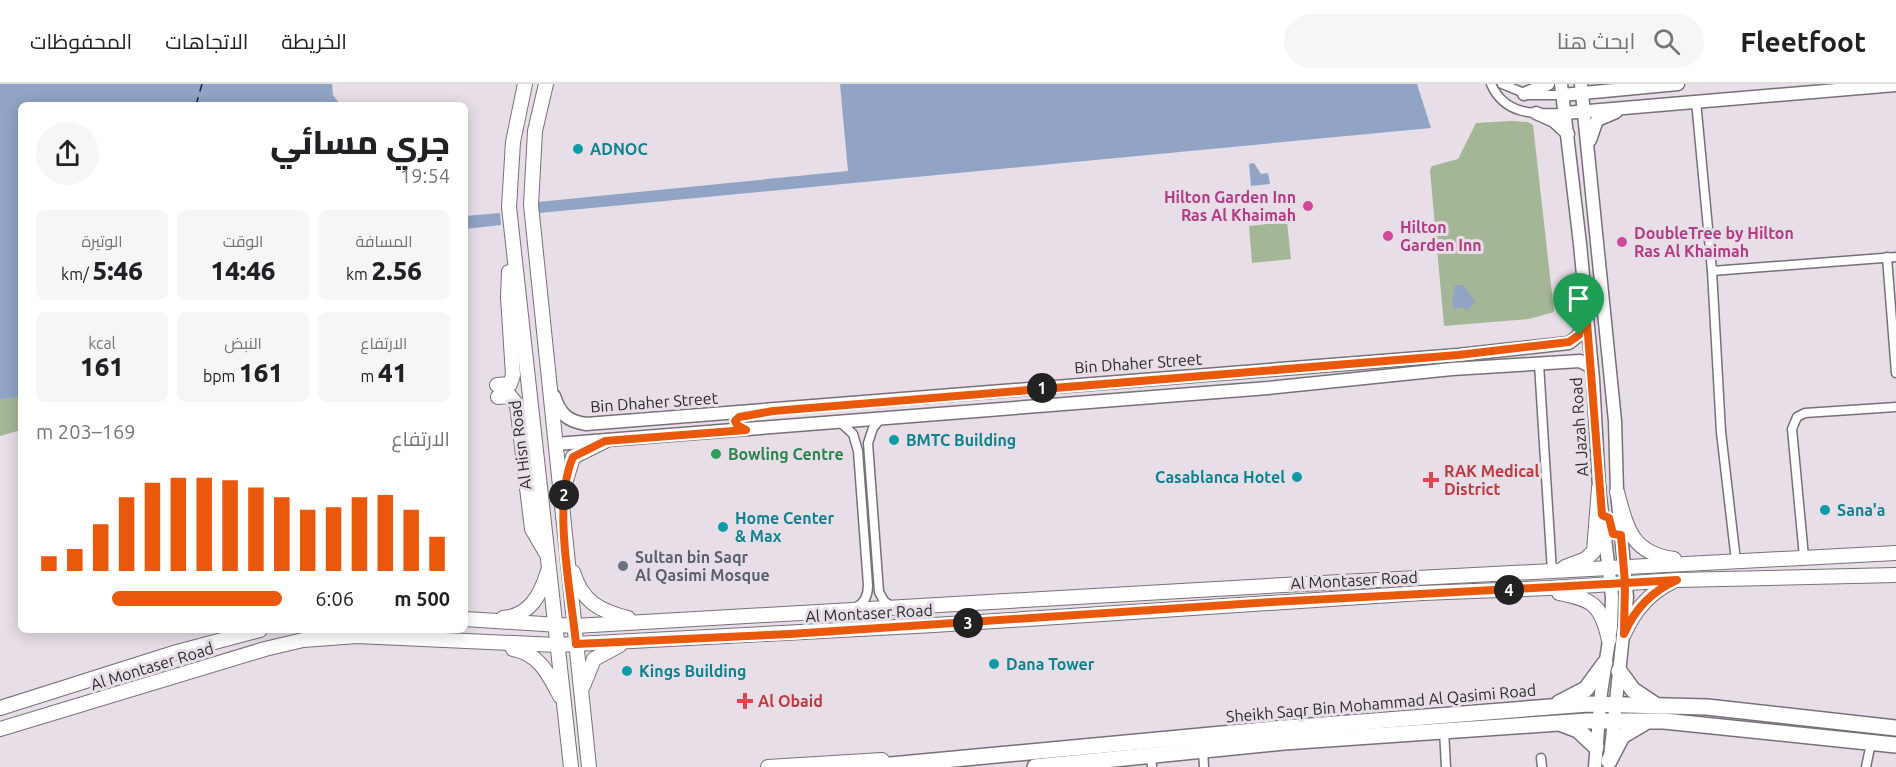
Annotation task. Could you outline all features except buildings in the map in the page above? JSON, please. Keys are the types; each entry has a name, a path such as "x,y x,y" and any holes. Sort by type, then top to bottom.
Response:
{"highway":[{"path":"1551,707 1586,689 1612,667 1633,690 1660,706"},
{"name":"Sheikh Saqr Bin Mohammad Al Qasimi Road","path":"869,767 1607,704 1707,707 1896,728"},
{"name":"Sheikh Saqr Bin Mohammad Al Qasimi Road","path":"1035,767 1151,761 1203,750 1444,730 1605,721 1653,721 1896,745"},
{"path":"1604,765 1625,732 1653,721"},
{"path":"1560,723 1578,730 1596,747"}],"main road":[{"name":"Al Hisn Road","path":"525,84 513,142 510,173 513,249 549,562 569,763"},
{"path":"546,84 535,131 531,205 590,765"},
{"path":"468,620 508,618 526,610 541,592 549,562 532,529 518,405 510,396 498,391 513,380 508,287 513,249"},
{"path":"521,326 534,364 542,437 546,442 556,444"},
{"path":"562,507 566,473 573,457 605,441"},
{"path":"1552,572 1580,562 1594,551 1599,488"},
{"path":"1617,492 1627,528 1641,547 1657,556 1700,563"},
{"name":"Al Montaser Road","path":"468,620 574,626 1896,553"},
{"path":"567,554 576,580 589,601 608,613 641,622"},
{"name":"Al Montaser Road","path":"0,729 303,640 357,636 557,645 934,626 1410,593 1677,580 1896,574"},
{"path":"1624,634 1633,615 1646,599 1677,580"},
{"path":"1549,588 1581,597 1593,604 1603,617 1609,640"},
{"name":"Al Montaser Road","path":"0,708 177,652 249,633"},
{"path":"266,649 298,633"},
{"path":"581,691 594,659 629,641"},
{"path":"469,642 521,650 538,660 546,670 564,706"},
{"path":"768,767 880,760 911,762"}],"street":[{"path":"1491,84 1502,100 1518,111 1536,113 1624,108 1819,88 1896,86"},
{"path":"1502,84 1524,94 1562,89 1678,84"},
{"path":"1518,111 1524,94 1548,84"},
{"name":"Al Jazah Road","path":"1582,88 1615,421 1617,492 1625,583 1624,634 1612,667 1605,721 1604,765"},
{"name":"Al Jazah Road","path":"1562,89 1592,373 1599,488 1612,613 1609,640 1612,667"},
{"path":"1696,101 1712,271 1721,432 1736,561"},
{"path":"1588,150 1597,120 1624,108"},
{"path":"1536,113 1554,121 1568,134"},
{"path":"1712,271 1892,257 1896,373"},
{"name":"Bin Dhaher Street","path":"550,383 560,413 573,422 586,424 773,411 1542,346 1575,339 1586,309"},
{"path":"1472,368 1489,360 1538,357 1542,353 1542,346"},
{"path":"1391,374 1405,370 1438,367 1442,363 1442,356"},
{"name":"Bin Dhaher Street","path":"556,444 1196,393 1472,368 1580,361 1592,373"},
{"path":"1539,364 1552,572"},
{"path":"1196,393 1198,381 1240,372"},
{"path":"1592,373 1603,424 1610,426 1615,421"},
{"path":"1804,557 1792,429 1795,420 1805,413 1896,407"},
{"path":"746,430 737,425 735,421 739,417 773,411"},
{"path":"881,418 873,428 868,443 879,587 885,601 895,608"},
{"path":"839,421 849,429 856,440 868,585 866,598 861,605 850,611"},
{"path":"856,440 863,437 868,443"},
{"path":"1602,515 1609,518 1613,534 1621,535"},
{"path":"868,585 876,589 879,587"},
{"name":"Al Jazah Road","path":"1604,765 1596,747 1605,721"},
{"path":"1444,730 1446,767"},
{"path":"1866,767 1871,742"},
{"path":"1203,750 1204,767"}],"green space":[{"path":"1528,122 1533,125 1554,312 1529,319 1444,326 1430,170 1432,166 1458,159 1476,123"},
{"path":"1287,222 1291,259 1252,263 1249,226"},
{"path":"18,397 18,431 0,436 0,399"}],"water":[{"path":"0,84 332,84 333,95 338,102 18,102 18,397 0,399"},
{"path":"840,84 1417,84 1431,128 539,213 538,202 848,171"},
{"path":"1254,163 1261,174 1268,173 1270,184 1251,186 1249,164"},
{"path":"500,213 501,225 468,229 468,216"},
{"path":"1455,285 1463,285 1475,301 1468,310 1461,307 1455,310 1452,303"}],"ferry route":[{"path":"197,102 202,84"}],"place":[{"name":"ADNOC","path":"578,149"},
{"name":"Hilton Garden Inn Ras Al Khaimah","path":"1308,206"},
{"name":"Hilton Garden Inn","path":"1388,236"},
{"name":"DoubleTree by Hilton Ras Al Khaimah","path":"1622,242"},
{"name":"BMTC Building","path":"894,440"},
{"name":"Bowling Centre","path":"716,454"},
{"name":"Casablanca Hotel","path":"1297,477"},
{"name":"RAK Medical District","path":"1431,480"},
{"name":"Sana'a","path":"1825,510"},
{"name":"Home Center & Max","path":"723,527"},
{"name":"Sultan bin Saqr Al Qasimi Mosque","path":"623,566"},
{"name":"Dana Tower","path":"994,664"},
{"name":"Kings Building","path":"627,671"},
{"name":"Al Obaid","path":"745,701"}],"route":[{"path":"1579,335 1569,342 1458,355 773,411 739,417 735,423 746,430 605,441 573,457 566,473 562,507 576,644 790,634 1121,611 1625,583 1627,597 1624,634 1633,615 1646,599 1655,591 1677,580 1625,583 1621,535 1613,534 1609,518 1602,515 1586,309 1579,335"}]}
